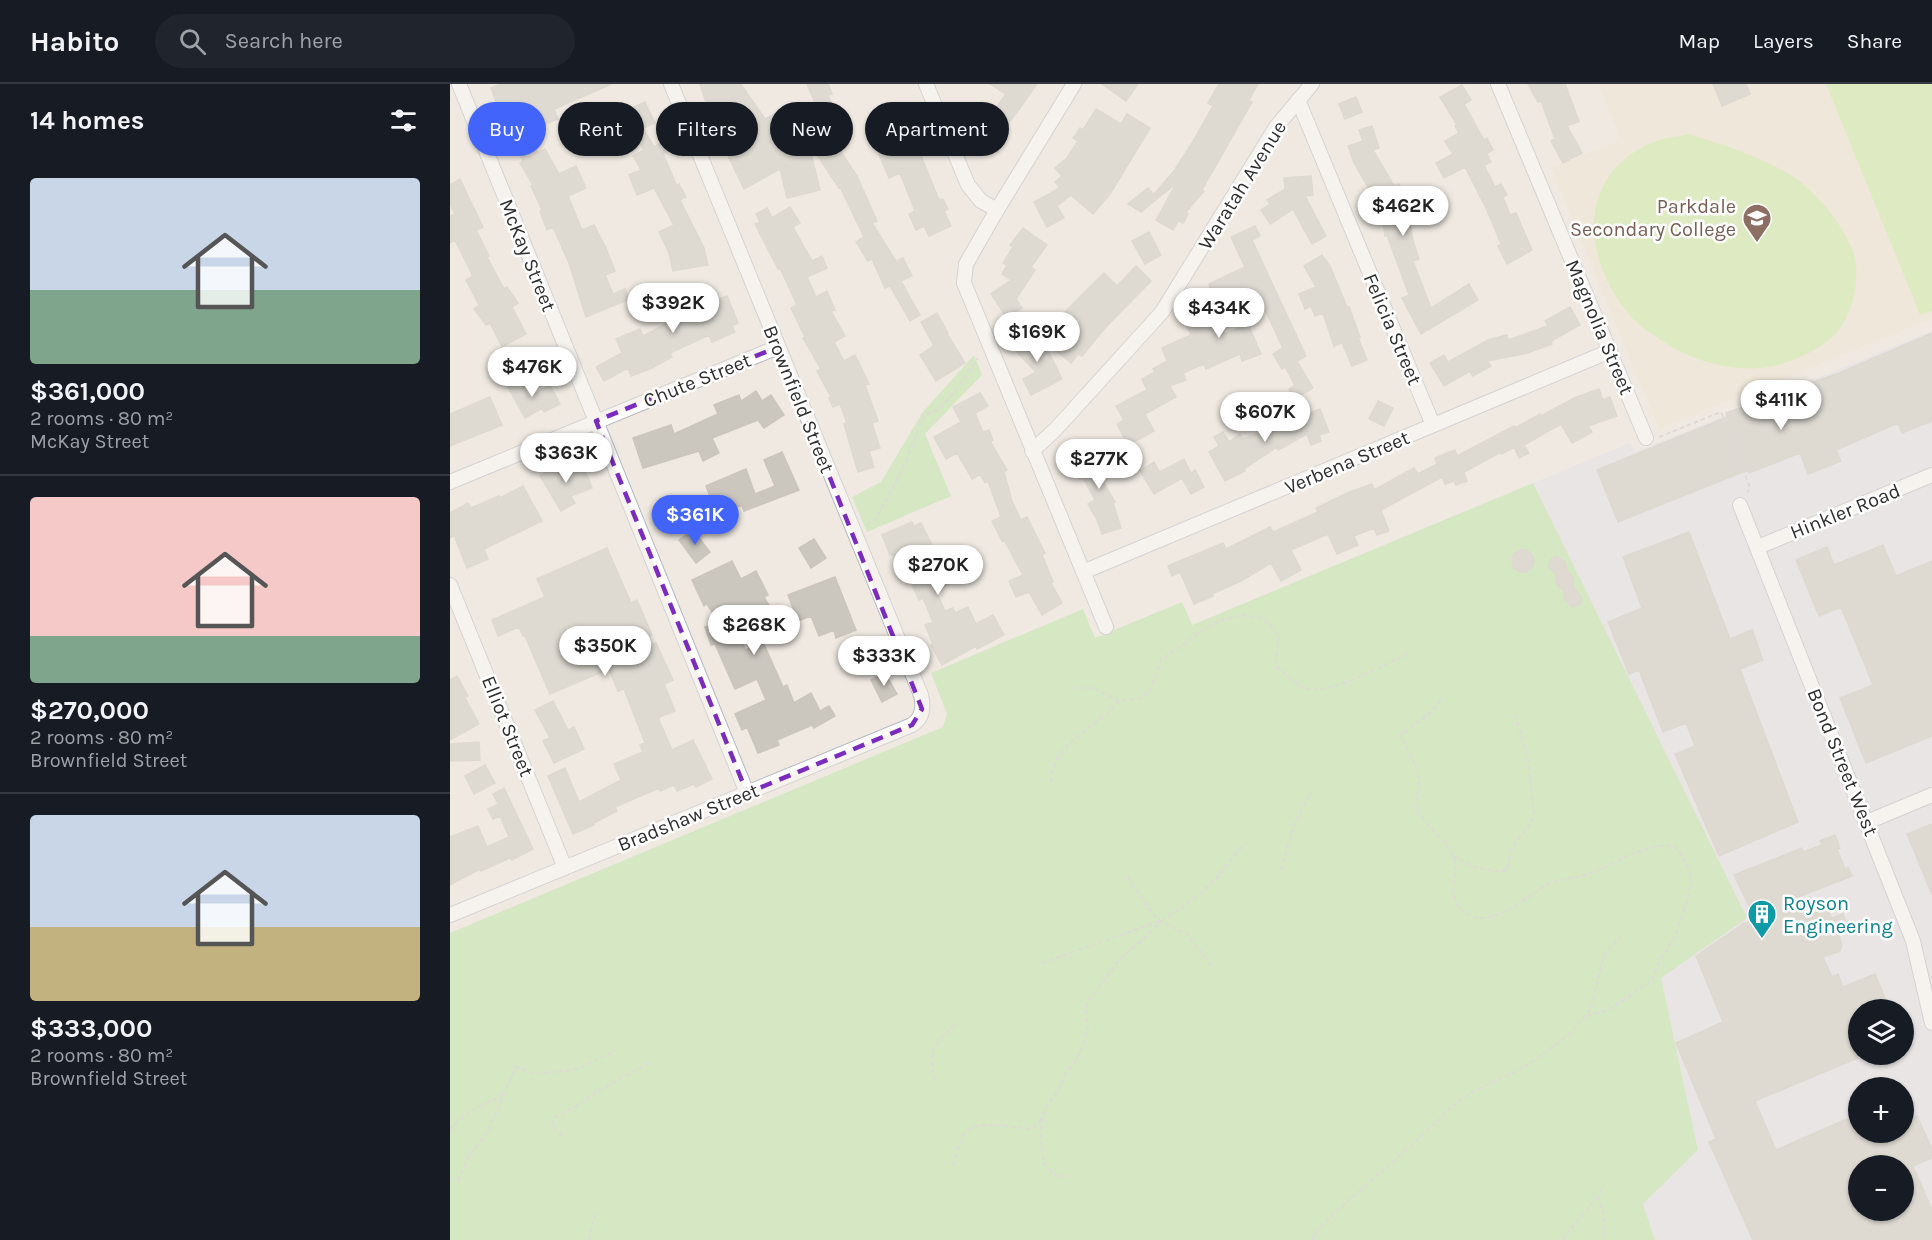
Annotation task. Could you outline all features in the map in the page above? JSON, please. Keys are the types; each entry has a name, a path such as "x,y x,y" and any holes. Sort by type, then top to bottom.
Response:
{"street":[{"name":"McKay Street","path":"459,84 747,793"},
{"name":"Brownfield Street","path":"671,84 921,695 921,714"},
{"path":"926,84 968,184 981,201 997,210"},
{"path":"1074,84 966,264 963,283 1106,627"},
{"name":"Waratah Avenue","path":"1032,451 1056,430 1162,312 1276,127 1312,84"},
{"name":"Magnolia Street","path":"1498,84 1610,351 1652,438"},
{"name":"Felicia Street","path":"1298,100 1434,425"},
{"name":"Chute Street","path":"450,482 778,347"},
{"name":"Verbena Street","path":"1083,572 1610,351"},
{"name":"Hinkler Road","path":"1758,547 1932,475"},
{"name":"Bond Street West","path":"1740,505 1913,941 1932,1023"},
{"name":"Elliot Street","path":"450,585 565,868"},
{"name":"Bradshaw Street","path":"450,915 912,725 919,720 921,714"},
{"path":"1867,822 1932,795"}],"path":[{"path":"853,530 876,519 903,470 919,426 927,415 937,411 957,390 978,358"},
{"path":"1652,438 1721,412 1750,488 1740,505"},
{"path":"1080,687 1094,688 1119,701 1141,698 1150,690 1161,660 1206,628 1222,620 1245,615 1260,618 1271,625 1279,639 1275,665 1302,687 1314,691 1335,687 1411,652"},
{"path":"1441,700 1429,714 1400,735 1416,767 1419,783 1416,812 1436,832 1453,856 1456,864 1453,895 1457,906 1466,913 1477,918 1491,917 1511,909 1555,881 1586,875 1643,850 1663,845 1674,846 1685,860 1690,876 1689,895 1675,937 1659,962 1652,981 1608,1010 1586,1016"},
{"path":"1051,782 1052,771 1070,742 1112,710 1119,701"},
{"path":"1453,856 1474,867 1501,872 1508,868 1511,851 1518,838 1528,828 1534,815 1523,736 1515,714"},
{"path":"1281,870 1294,825 1312,791"},
{"path":"1042,963 1160,921 1188,902 1218,875 1246,843"},
{"path":"1128,877 1152,914 1160,921 1187,934 1214,969"},
{"path":"1065,1176 1056,1176 1044,1163 1041,1144 1042,1119 1046,1106 1057,1094 1066,1073 1077,1059 1084,1044 1088,1026 1087,1003 1119,960 1148,935 1160,921"},
{"path":"1312,1240 1320,1228 1339,1209 1451,1107 1470,1093 1526,1067 1571,1033 1591,1009 1603,958 1620,937"},
{"path":"936,1081 931,1055 935,1044 956,1025"},
{"path":"458,1181 468,1158 488,1131 516,1067 536,1074 572,1070 615,1051"},
{"path":"562,1136 552,1125 554,1118 649,1063"},
{"path":"450,1130 466,1113 505,1094"},
{"path":"952,1165 958,1156 964,1133 971,1126 1032,1129 1042,1119"},
{"path":"1562,1240 1604,1186"},
{"path":"1598,1196 1604,1215 1604,1240"},
{"path":"589,1240 595,1214"}],"highlighted area":[{"path":"778,347 922,709 912,725 747,793 596,421"}],"shaded area":[{"name":"Parkdale Secondary College","path":"1598,84 1932,84 1932,319 1659,429 1551,168 1621,140"},
{"path":"1932,331 1932,1240 1655,1240 1643,1204 1698,1150 1661,978 1603,624 1533,483 1630,443 1635,452"}],"green space":[{"path":"1826,84 1932,84 1932,311 1920,315"},
{"path":"1688,134 1738,150 1797,179 1819,199 1847,237 1856,263 1853,300 1845,321 1833,337 1817,349 1778,365 1760,368 1723,366 1687,355 1671,346 1639,325 1619,301 1605,276 1597,251 1594,225 1598,200 1608,177 1627,158 1653,142"},
{"path":"974,355 982,375 925,434 951,496 867,532 852,497 881,482 922,413"},
{"path":"1533,483 1747,918 1661,978 1698,1150 1643,1204 1655,1240 450,1240 450,933 943,727 947,714 931,673 1083,609 1095,638 1182,602 1192,625"}],"building":[{"path":"501,84 612,84 570,102 558,102 558,107 554,109 558,119 546,124 546,102 496,102 491,88"},
{"path":"700,84 741,84 753,102 706,102"},
{"path":"807,84 828,84 832,94 828,95 831,102 815,102"},
{"path":"990,84 1037,84 1009,123 1009,102 1000,102 1006,94"},
{"path":"1102,84 1138,84 1126,101"},
{"path":"1219,84 1258,84 1249,100 1252,102 1202,190 1204,191 1186,212 1188,214 1183,223 1178,221 1173,230 1156,220 1176,184 1158,198 1154,194 1174,171 1192,143 1213,106 1208,103"},
{"path":"1528,84 1565,84 1579,121 1567,126 1582,153 1563,163 1551,141 1555,139 1541,101 1538,102"},
{"path":"1713,84 1746,84 1750,94 1722,106"},
{"path":"1462,85 1471,100 1464,104 1484,140 1487,138 1493,150 1487,154 1491,162 1484,165 1495,187 1501,184 1507,195 1503,197 1510,215 1516,213 1532,250 1507,264 1498,246 1501,244 1487,210 1465,167 1444,178 1436,163 1453,154 1445,141 1459,133 1455,126 1457,125 1440,97"},
{"path":"1356,97 1362,112 1345,119 1339,104"},
{"path":"644,102 655,123 644,128"},
{"path":"758,109 765,119 770,116 770,156 812,156 820,190 787,198 780,169 744,189 728,156 758,156"},
{"path":"1096,109 1121,124 1127,114 1150,128 1110,194 1093,214 1071,195 1057,206 1064,218 1047,227 1034,202 1060,188 1055,182 1062,176 1055,168 1067,158 1078,141 1073,138 1080,128 1083,130"},
{"path":"1372,126 1379,148 1373,150 1394,186 1399,184 1406,197 1413,241 1419,259 1413,261 1431,308 1469,284 1478,300 1421,334 1402,298 1409,295 1387,235 1385,236 1383,220 1371,199 1374,198 1354,163 1348,146 1363,141 1359,130"},
{"path":"644,130 654,147 656,146 656,156 664,156 677,186 679,184 686,197 680,200 704,248 708,265 673,271 669,253 659,232 674,225 654,188 637,195 629,175 641,170 633,156 644,156"},
{"path":"546,151 559,174 576,166 586,188 568,196 582,230 594,225 606,248 615,271 605,275 613,294 625,289 629,299 586,317 569,263 553,227 547,230 540,211 542,210 531,186 533,185 520,163 523,161 520,156 546,156"},
{"path":"818,156 844,156 857,176 877,221 872,223 896,261 903,258 912,276 901,281 920,315 910,321 890,286 885,288 872,259 868,261 856,242 864,237 839,188"},
{"path":"880,156 921,156 939,200 943,199 948,209 944,211 951,226 929,236 924,226 916,230 909,214 915,211 900,173 889,178"},
{"path":"1311,176 1313,195 1305,196 1326,236 1312,244 1293,209 1270,224 1261,210 1270,204 1267,200 1285,189 1284,178"},
{"path":"460,179 483,227 476,230 489,256 487,257 504,289 507,287 518,303 512,307 526,334 502,347 490,323 486,325 474,309 479,305 466,280 473,276 455,240 450,243 450,216 455,214 450,204 450,185"},
{"path":"1148,188 1157,199 1141,212 1128,204"},
{"path":"790,207 800,223 793,227 812,261 822,256 827,268 807,277 816,297 827,291 835,310 831,311 845,336 834,342 844,361 855,355 869,384 865,385 878,421 872,423 880,448 869,451 874,467 858,472 844,424 847,423 840,404 833,407 829,398 831,397 817,371 821,369 803,338 805,337 791,308 797,305 780,268 778,269 755,224 760,222 756,214 767,208 772,218"},
{"path":"1255,226 1260,236 1252,240 1306,356 1297,361 1313,388 1294,399 1289,389 1295,385 1285,367 1282,369 1273,354 1283,348 1260,299 1257,298 1216,316 1225,334 1248,324 1261,354 1242,361 1240,354 1206,369 1204,364 1183,373 1186,380 1170,386 1176,397 1145,414 1154,431 1128,445 1117,424 1124,420 1116,406 1147,390 1142,379 1155,372 1153,369 1167,361 1162,348 1191,335 1184,319 1195,313 1192,307 1214,297 1209,284 1245,267 1231,237"},
{"path":"1023,228 1047,245 1031,267 1035,270 1016,299 1022,308 1007,318 991,294 1011,280 1002,274 1007,265 1003,263 1013,247 1010,245"},
{"path":"1149,232 1161,255 1145,264 1132,241"},
{"path":"1322,255 1330,266 1347,307 1349,307 1367,360 1352,366 1342,343 1334,346 1323,313 1315,316 1311,306 1305,309 1299,294 1316,287 1304,266"},
{"path":"1136,266 1151,281 1105,328 1082,356 1078,354 1071,363 1050,346 1066,324 1059,318 1104,273 1117,286"},
{"path":"690,285 693,293 702,290 707,304 727,296 738,323 732,326 735,332 712,342 709,335 670,353 672,357 652,368 631,376 628,368 604,381 596,367 622,353 616,339 640,329 643,336 684,315 675,290"},
{"path":"1570,307 1580,325 1551,341 1552,344 1528,353 1487,361 1491,366 1473,376 1470,371 1444,386 1430,363 1444,355 1448,362 1488,340 1507,335 1508,340 1548,326 1545,321"},
{"path":"937,313 965,363 936,381 920,355 934,346 921,322"},
{"path":"1037,332 1062,379 1031,395 1023,379 1036,372 1011,346 1023,334 1028,340"},
{"path":"1932,333 1932,421 1902,433 1898,423 1836,450 1841,461 1808,474 1800,453 1749,473 1748,470 1618,522 1597,470 1727,417 1726,413 1839,373"},
{"path":"518,377 529,397 550,385 560,404 544,412 542,408 525,418 506,384"},
{"path":"1599,389 1603,400 1610,397 1617,416 1588,426 1592,432 1572,443 1561,424 1524,445 1529,453 1519,458 1514,447 1464,472 1467,481 1456,485 1454,481 1445,484 1442,477 1381,510 1389,531 1377,535 1374,528 1354,536 1358,545 1337,554 1328,534 1291,550 1301,570 1281,581 1271,563 1241,581 1212,594 1213,596 1194,604 1180,572 1172,576 1168,566 1223,543 1226,549 1270,527 1273,532 1318,512 1316,508 1347,493 1372,484 1374,490 1414,468 1418,474 1437,464 1435,458 1455,450 1457,456 1514,426 1515,428 1574,398"},
{"path":"756,391 762,401 771,395 784,415 764,428 758,420 712,438 719,453 703,461 699,451 643,468 633,438 671,425 674,434 718,414 714,405 739,395 741,401"},
{"path":"980,393 988,406 975,413 983,432 989,430 993,440 990,441 1007,470 1004,472 1012,501 1021,520 1027,517 1045,553 1042,555 1053,582 1051,583 1062,603 1042,615 1029,592 1016,597 1009,581 1023,575 992,521 1001,517 988,481 985,483 980,474 972,479 957,453 946,459 934,437 961,422 953,407"},
{"path":"490,397 502,425 450,446 450,414"},
{"path":"1378,401 1393,408 1384,426 1369,419"},
{"path":"1320,409 1329,432 1319,435 1321,441 1311,445 1307,434 1278,450 1277,447 1244,469 1245,471 1225,481 1209,452 1219,446 1214,437 1223,432 1229,442 1240,434 1243,439 1262,432 1264,434 1286,422"},
{"path":"782,452 799,490 744,511 742,505 717,515 706,486 746,469 755,494 775,486 764,460"},
{"path":"1090,453 1092,458 1107,453 1112,468 1098,473 1115,502 1113,503 1121,528 1102,534 1088,504 1095,500 1083,478 1080,479 1073,459"},
{"path":"1184,459 1191,473 1195,470 1204,487 1191,494 1182,478 1154,494 1140,471 1154,462 1159,471 1162,471"},
{"path":"582,462 592,488 571,496 575,503 561,511 540,476 554,467 556,471"},
{"path":"523,486 542,521 484,549 488,559 467,568 454,535 450,538 450,513 468,503 471,508 499,496 500,498"},
{"path":"912,522 914,526 921,523 951,583 936,591 945,611 953,608 955,613 968,607 976,624 993,615 1004,635 977,649 976,646 942,665 931,645 933,644 925,625 933,622 923,598 919,600 906,564 899,567 893,554 890,555 882,535"},
{"path":"693,530 710,552 696,563 679,540"},
{"path":"1689,532 1730,639 1752,630 1763,660 1740,669 1798,822 1719,856 1675,754 1695,746 1686,723 1663,732 1639,670 1629,674 1608,622 1642,608 1623,557"},
{"path":"814,539 826,558 811,568 799,548"},
{"path":"1883,545 1896,576 1932,561 1932,736 1866,763 1840,698 1873,685 1841,607 1819,616 1796,560 1827,547 1834,565"},
{"path":"607,548 631,603 637,600 652,635 639,643 641,648 656,643 673,680 664,684 675,711 659,717 672,750 693,740 712,779 696,787 694,784 677,791 674,785 660,791 659,788 615,807 617,811 573,834 548,776 565,768 579,802 621,780 614,764 643,752 640,745 645,743 624,689 618,691 609,669 550,694 519,627 498,636 492,620 545,597 537,579"},
{"path":"1519,550 1527,550 1534,557 1534,565 1527,572 1519,572 1512,565 1512,557"},
{"path":"1554,557 1565,562 1567,571 1573,577 1573,587 1582,600 1579,605 1572,607 1565,600 1564,590 1557,585 1556,574 1548,567"},
{"path":"732,561 741,579 756,571 768,595 764,597 781,626 765,634 757,621 739,631 745,650 763,642 783,687 787,685 794,703 811,693 820,711 829,706 835,716 814,728 812,725 777,740 779,745 758,753 747,727 742,730 735,714 766,700 757,679 735,689 715,644 711,645 705,627 719,623 707,604 704,606 692,580"},
{"path":"835,577 856,630 836,638 834,630 819,636 811,616 798,621 788,595"},
{"path":"885,673 897,694 882,702 871,680"},
{"path":"457,676 468,696 465,698 479,724 450,740 450,680"},
{"path":"553,701 568,730 574,727 584,749 554,763 543,741 550,738 535,710"},
{"path":"479,742 480,760 450,761 450,744"},
{"path":"485,765 495,783 474,794 465,776"},
{"path":"504,788 533,849 512,860 510,858 481,871 480,869 450,885 450,837 478,826 487,847 509,837 500,816 493,819 488,809 498,804 493,794"},
{"path":"1932,824 1932,895 1907,834"},
{"path":"1835,835 1840,848 1837,849 1845,869 1848,867 1852,876 1798,897 1806,917 1823,910 1832,918 1843,914 1850,931 1839,936 1842,945 1840,951 1823,957 1832,977 1838,974 1843,987 1875,974 1885,999 1848,999 1848,1062 1755,1101 1776,1150 1848,1118 1848,1143 1914,1143 1914,1117 1917,1116 1932,1149 1932,1158 1914,1166 1914,1155 1848,1155 1848,1221 1914,1221 1914,1168 1932,1210 1932,1240 1753,1240 1709,1142 1716,1139 1676,1043 1723,1022 1696,956 1743,924 1755,919 1734,875 1802,848 1803,852 1822,845 1820,841"}],"place":[{"name":"Parkdale Secondary College","path":"1757,244"},
{"name":"Royson Engineering","path":"1762,940"}]}
